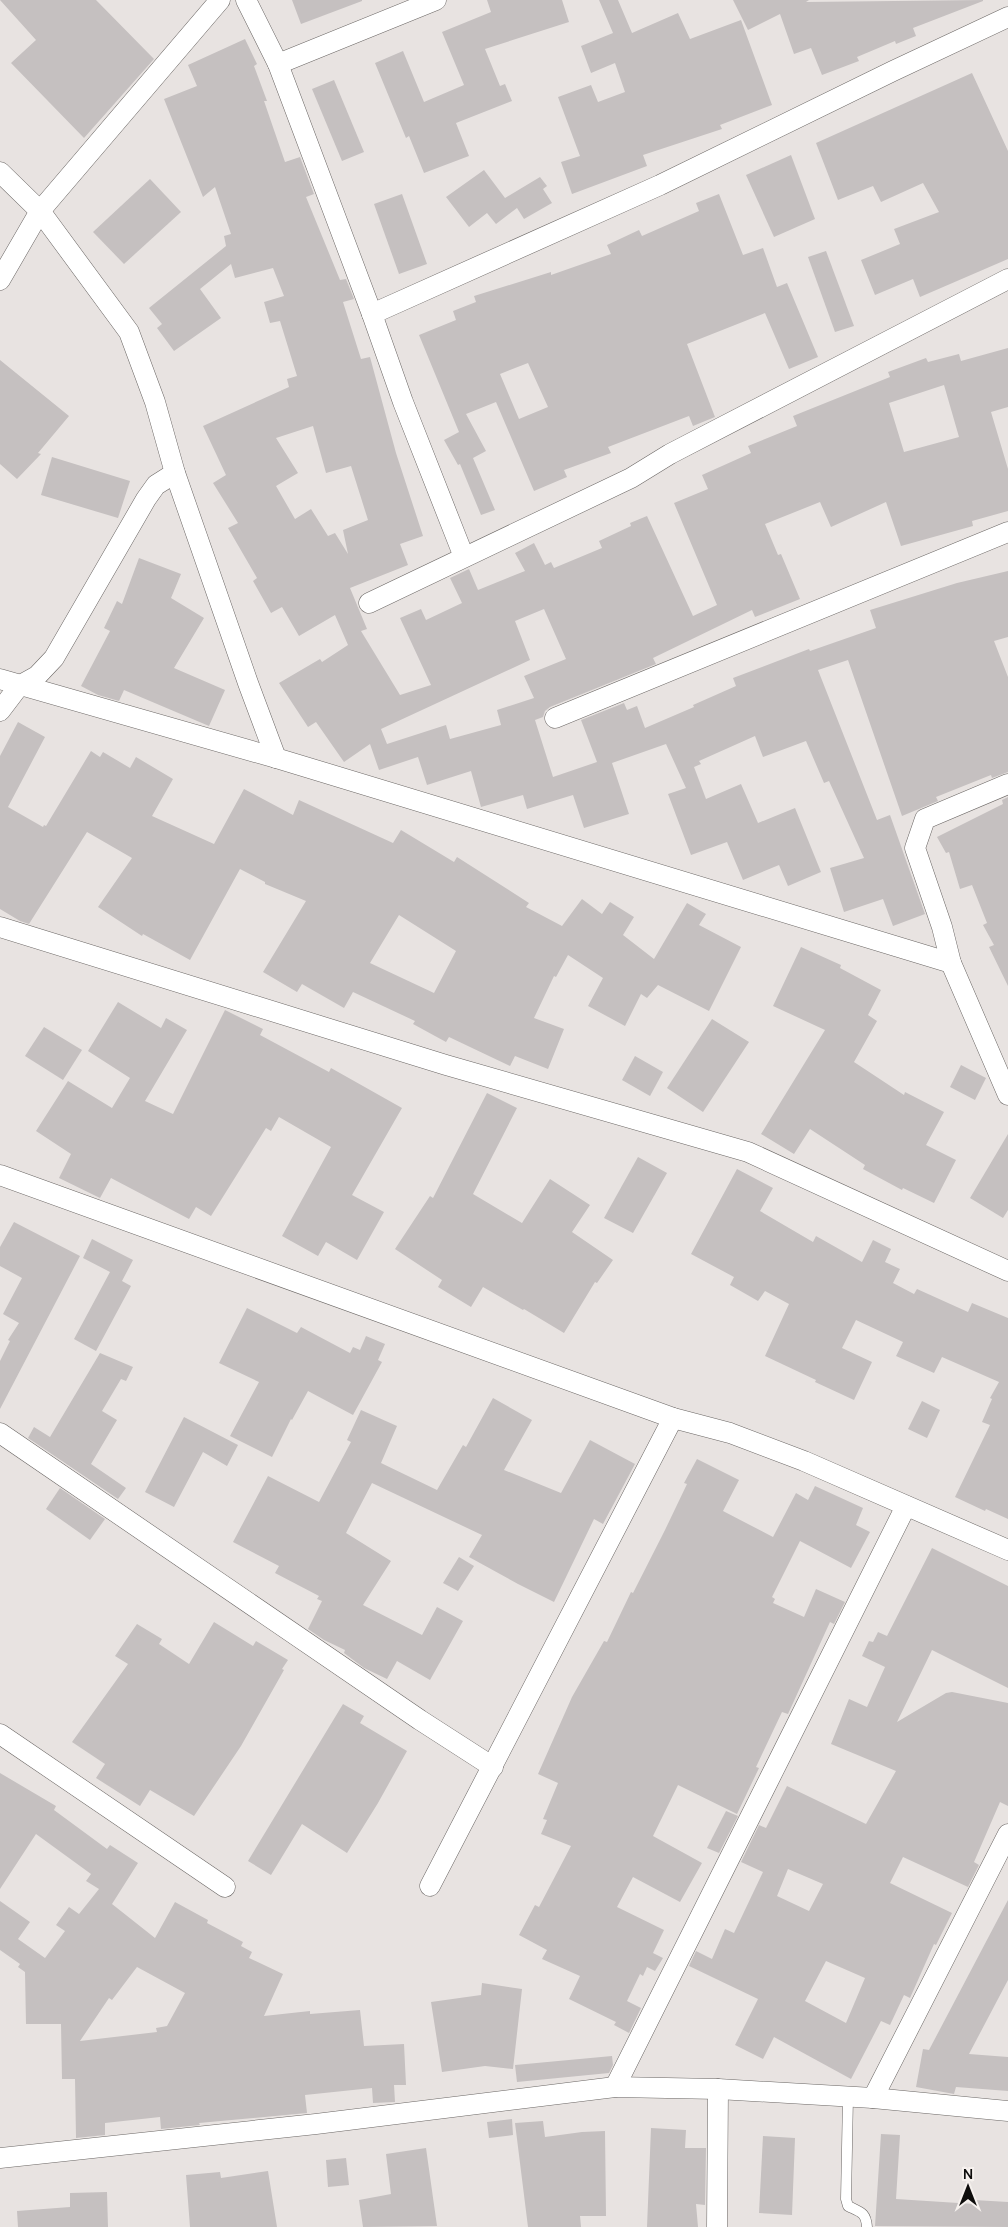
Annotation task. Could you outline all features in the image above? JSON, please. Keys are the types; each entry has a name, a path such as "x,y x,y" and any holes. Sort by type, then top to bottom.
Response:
{"street":[{"path":"0,280 40,211 220,0"},
{"path":"246,0 278,64 403,402 464,557"},
{"path":"278,64 436,0"},
{"path":"372,314 660,185 892,71 1008,17"},
{"path":"0,172 40,211 129,332 155,402 175,473 276,758"},
{"path":"369,603 631,478 670,454 1008,279"},
{"path":"0,712 19,686 37,676 54,658 146,499 156,485 175,473"},
{"path":"555,718 1008,532"},
{"path":"0,679 19,686 276,758 952,963"},
{"path":"1008,784 925,819 915,848 942,927 952,963 1008,1095"},
{"path":"0,927 446,1065 748,1152 1008,1271"},
{"path":"0,1175 673,1418 730,1433 804,1461 1008,1550"},
{"path":"430,1886 673,1418"},
{"path":"0,1433 420,1720 493,1767"},
{"path":"615,2087 906,1506"},
{"path":"0,1734 225,1888"},
{"path":"873,2098 1008,1834"},
{"path":"0,2158 316,2124 615,2087 718,2089 873,2098 1008,2111"},
{"path":"717,2227 718,2089"}],"lane":[{"path":"848,2097 846,2199 848,2206 863,2212 866,2216 867,2227"}],"building":[{"path":"0,0 96,0 154,59 84,138 11,63 36,40"},
{"path":"292,0 362,0 362,1 301,24"},
{"path":"487,0 562,0 569,22 485,49 500,86 505,84 512,101 456,123 469,156 424,173 409,136 406,138 375,63 403,51 424,102 464,85 442,32 491,12"},
{"path":"599,0 618,0 632,33 678,13 690,39 741,20 772,105 720,125 722,129 643,155 647,166 572,194 561,162 580,156 558,97 591,85 598,102 625,92 615,63 591,73 581,46 613,33"},
{"path":"733,0 809,0 806,2 983,1 913,28 916,36 896,44 895,41 857,57 859,61 822,75 811,48 794,54 780,14 748,30"},
{"path":"245,39 257,64 254,66 267,101 264,101 285,162 300,157 314,194 306,197 340,280 346,279 354,299 343,302 361,359 370,357 396,453 423,536 400,544 408,565 350,588 367,629 361,631 400,695 431,685 400,618 421,609 426,620 462,603 450,578 469,569 478,590 525,571 515,553 534,543 545,565 551,562 554,568 602,548 599,541 631,526 630,523 647,516 693,616 717,605 674,503 708,489 702,475 751,453 748,446 797,426 793,416 890,377 888,372 926,358 928,362 959,354 961,361 1008,348 1008,407 991,412 1008,469 1008,511 972,521 973,526 901,546 886,502 831,527 820,502 765,524 778,555 781,554 800,599 755,617 752,610 653,658 656,664 550,707 545,711 543,717 535,720 553,777 597,762 581,720 624,703 627,710 637,706 645,728 736,686 733,678 809,649 810,651 876,628 870,610 957,583 1008,571 1008,637 994,641 1008,677 1008,772 992,778 991,775 936,797 938,801 902,816 848,660 818,670 877,820 890,815 925,914 893,926 883,899 844,912 830,868 864,858 829,781 824,783 806,741 763,757 755,736 699,761 701,764 694,767 706,799 741,784 758,823 795,808 821,872 788,886 779,865 743,880 727,842 691,855 668,794 686,788 666,744 612,763 629,814 584,828 573,795 527,809 523,795 481,807 471,771 427,785 418,757 379,770 370,744 344,762 316,722 308,727 279,683 320,659 322,662 348,645 335,615 299,636 282,607 271,613 253,581 257,578 228,528 238,523 213,483 226,475 203,426 289,387 287,379 297,376 280,321 270,323 264,302 284,296 273,268 235,278 231,264 200,289 221,318 174,351 157,328 162,324 149,308 226,246 224,236 231,234 215,187 203,197 164,99 197,86 188,65","holes":["944,385 959,437 904,452 889,403","313,426 326,473 351,466 368,520 343,530 348,554 335,533 328,536 311,509 295,519 276,486 298,473 276,438","544,609 566,659 524,676 534,698 497,710 501,725 450,739 446,725 387,744 381,729 530,660 515,621"]},
{"path":"972,73 1008,151 1008,259 920,297 913,279 875,295 861,260 900,244 894,229 939,212 923,183 881,202 873,186 838,200 816,143"},
{"path":"334,80 364,152 342,161 312,89"},
{"path":"791,155 815,219 774,237 746,175"},
{"path":"484,170 505,198 540,177 547,186 543,189 552,203 524,219 517,208 496,224 487,213 469,227 446,197"},
{"path":"150,179 181,212 124,264 93,232"},
{"path":"402,194 427,264 399,274 374,204"},
{"path":"719,194 743,255 763,248 777,287 787,283 818,357 789,369 765,313 687,344 715,417 693,426 689,416 608,447 611,453 564,470 567,477 534,491 496,402 466,414 486,451 473,458 495,510 481,515 460,464 458,465 444,440 459,432 419,335 456,320 453,311 476,302 474,296 551,272 551,275 611,254 607,245 639,230 642,236 699,211 696,203","holes":["528,363 548,407 519,419 500,374"]},
{"path":"826,251 854,326 835,332 808,257"},
{"path":"0,360 69,416 38,453 41,454 17,479 0,464"},
{"path":"52,457 130,481 118,518 41,495"},
{"path":"139,558 181,574 171,598 204,618 174,668 225,690 209,726 124,690 119,701 98,695 81,686 110,631 104,628 117,601 122,604"},
{"path":"18,722 45,737 8,807 43,827 44,825 46,826 91,751 100,757 103,752 130,768 136,757 173,779 152,816 214,844 244,789 293,815 299,800 393,843 401,830 454,862 457,857 529,903 526,907 562,926 582,899 602,914 610,902 634,917 623,935 654,959 687,903 706,914 699,925 741,947 709,1011 658,985 647,998 641,994 625,1026 588,1006 603,978 568,955 556,977 554,976 534,1018 564,1029 548,1069 515,1056 510,1066 449,1037 446,1042 413,1024 415,1021 353,992 344,1008 302,984 297,992 263,972 306,901 265,884 265,882 240,869 190,960 143,934 142,936 98,907 132,858 87,832 29,924 0,909 0,756","holes":["399,915 456,951 434,993 370,963"]},
{"path":"1008,797 1008,986 989,947 994,945 983,925 987,923 972,885 960,889 949,852 946,853 937,837 1003,804 1002,800"},
{"path":"801,947 841,965 840,968 881,990 868,1015 877,1021 854,1062 904,1095 905,1092 944,1112 926,1145 956,1160 934,1203 903,1188 902,1190 863,1169 865,1165 810,1129 794,1154 761,1134 825,1030 773,1006"},
{"path":"118,1002 161,1028 166,1018 187,1030 145,1101 173,1114 225,1010 263,1029 260,1035 329,1072 331,1068 402,1108 352,1195 384,1212 357,1260 326,1242 318,1256 282,1236 331,1147 279,1117 271,1131 266,1128 211,1216 196,1207 189,1219 111,1178 100,1198 59,1178 71,1154 36,1131 68,1081 112,1108 130,1078 88,1051"},
{"path":"712,1019 749,1042 703,1112 667,1088"},
{"path":"44,1027 82,1050 63,1080 25,1056"},
{"path":"635,1056 663,1072 650,1096 622,1080"},
{"path":"961,1065 986,1078 975,1100 950,1087"},
{"path":"487,1093 517,1108 473,1194 522,1223 550,1179 590,1205 572,1232 613,1260 597,1283 595,1282 564,1333 483,1287 471,1307 438,1287 442,1280 395,1249 430,1196 433,1198"},
{"path":"1008,1134 1008,1210 1003,1218 970,1198"},
{"path":"638,1157 667,1173 633,1233 604,1218"},
{"path":"737,1169 773,1188 760,1211 813,1242 816,1236 862,1262 873,1240 891,1249 885,1262 900,1269 893,1283 914,1294 917,1289 968,1312 972,1303 1008,1318 1008,1519 955,1497 990,1425 982,1422 992,1399 990,1398 999,1382 942,1357 934,1373 896,1356 903,1342 856,1320 842,1348 872,1362 854,1400 765,1356 789,1304 765,1291 758,1301 730,1285 734,1277 691,1254"},
{"path":"14,1222 80,1256 0,1409 0,1361 10,1341 8,1340 19,1323 3,1314 22,1278 0,1266 0,1247"},
{"path":"92,1239 133,1260 122,1281 131,1286 96,1351 74,1339 110,1272 83,1258"},
{"path":"247,1308 297,1333 301,1327 350,1353 353,1347 360,1350 366,1336 385,1344 378,1360 382,1362 353,1415 308,1391 291,1419 272,1457 230,1436 259,1382 219,1363"},
{"path":"100,1353 133,1367 126,1381 121,1379 102,1411 117,1420 91,1464 126,1488 118,1499 28,1438 34,1427 50,1437"},
{"path":"493,1398 532,1420 504,1470 561,1493 590,1440 635,1464 603,1524 594,1519 554,1602 469,1557 482,1535 372,1483 346,1533 391,1561 363,1605 422,1635 437,1607 463,1621 430,1680 397,1661 387,1679 364,1668 344,1653 345,1650 324,1640 308,1629 322,1601 317,1599 319,1596 275,1573 279,1566 233,1542 268,1476 319,1502 351,1442 347,1440 361,1410 397,1426 381,1463 437,1490 463,1445 466,1447"},
{"path":"922,1401 940,1410 927,1438 908,1429"},
{"path":"184,1417 238,1445 227,1466 203,1452 174,1507 145,1492"},
{"path":"697,1459 739,1480 723,1511 773,1537 796,1493 808,1500 815,1486 863,1508 856,1525 870,1532 851,1568 800,1541 772,1597 775,1599 773,1603 804,1617 816,1589 845,1602 834,1624 830,1622 788,1714 782,1712 756,1767 759,1768 737,1814 678,1785 653,1836 702,1863 680,1902 633,1877 617,1907 664,1930 653,1953 663,1958 655,1971 647,1967 643,1976 640,1974 627,2001 641,2008 629,2033 614,2025 616,2022 569,1999 580,1976 542,1959 547,1950 519,1935 535,1905 539,1907 571,1846 541,1834 547,1820 543,1819 558,1783 538,1774 572,1697 604,1641 607,1642 631,1592 633,1593 687,1484 684,1483"},
{"path":"60,1488 105,1519 90,1540 46,1509"},
{"path":"932,1548 1008,1586 1008,1688 932,1650 897,1722 946,1693 952,1692 1008,1703 1008,1806 1000,1802 974,1862 979,1865 968,1887 903,1857 890,1883 952,1913 936,1945 934,1944 910,1998 904,1995 890,2025 881,2021 851,2079 774,2037 763,2059 735,2045 758,1999 689,1966 696,1951 712,1959 725,1929 734,1933 763,1872 741,1862 759,1825 766,1828 787,1786 866,1824 896,1771 831,1744 849,1699 867,1707 885,1667 862,1656 869,1641 873,1642 878,1632 887,1636","holes":["788,1869 823,1884 809,1911 777,1896","826,1961 865,1978 846,2023 805,2001"]},
{"path":"459,1557 474,1566 458,1591 443,1583"},
{"path":"214,1622 253,1646 256,1641 288,1660 282,1669 284,1670 241,1746 194,1816 150,1790 140,1806 96,1778 105,1764 72,1742 128,1664 115,1656 137,1624 162,1639 159,1644 189,1664"},
{"path":"343,1704 364,1716 360,1723 407,1751 347,1853 302,1824 271,1875 248,1861"},
{"path":"0,1773 56,1806 54,1810 107,1849 110,1845 138,1863 112,1904 155,1938 175,1902 208,1920 207,1923 243,1942 241,1946 252,1952 249,1958 283,1974 264,2016 310,2011 310,2014 360,2010 364,2046 404,2044 406,2085 394,2085 395,2102 373,2103 372,2088 305,2095 307,2113 199,2123 200,2125 161,2129 160,2117 105,2123 105,2135 76,2138 75,2079 62,2079 61,2024 26,2024 25,1972 18,1967 20,1964 0,1950 0,1901 30,1922 18,1939 45,1958 65,1931 56,1925 69,1907 79,1914 99,1889 86,1881 91,1874 36,1834 0,1889","holes":["137,1967 185,1993 167,2026 156,2028 157,2032 80,2041 109,1998 112,2000"]},
{"path":"726,1811 738,1816 719,1853 707,1848"},
{"path":"1008,1900 1008,1980 969,2054 1008,2057 1008,2091 956,2087 954,2094 916,2087 923,2049 929,2050"},
{"path":"482,1983 522,1989 513,2069 485,2066 442,2072 431,2002 481,1995"},
{"path":"612,2056 613,2065 609,2073 517,2082 515,2065"},
{"path":"512,2119 513,2135 489,2138 487,2122"},
{"path":"543,2121 545,2137 605,2131 606,2216 580,2216 581,2227 528,2227 515,2123"},
{"path":"651,2128 686,2130 685,2148 706,2148 705,2205 696,2204 698,2227 647,2227"},
{"path":"881,2134 900,2135 896,2199 974,2204 974,2200 1008,2202 1008,2227 875,2226"},
{"path":"763,2136 795,2138 792,2215 759,2213"},
{"path":"426,2148 437,2226 363,2227 359,2200 391,2194 386,2154"},
{"path":"346,2158 349,2185 328,2187 326,2160"},
{"path":"268,2171 277,2227 190,2227 186,2175 220,2172 221,2178"},
{"path":"107,2192 108,2227 18,2227 17,2211 70,2207 70,2193"}]}
